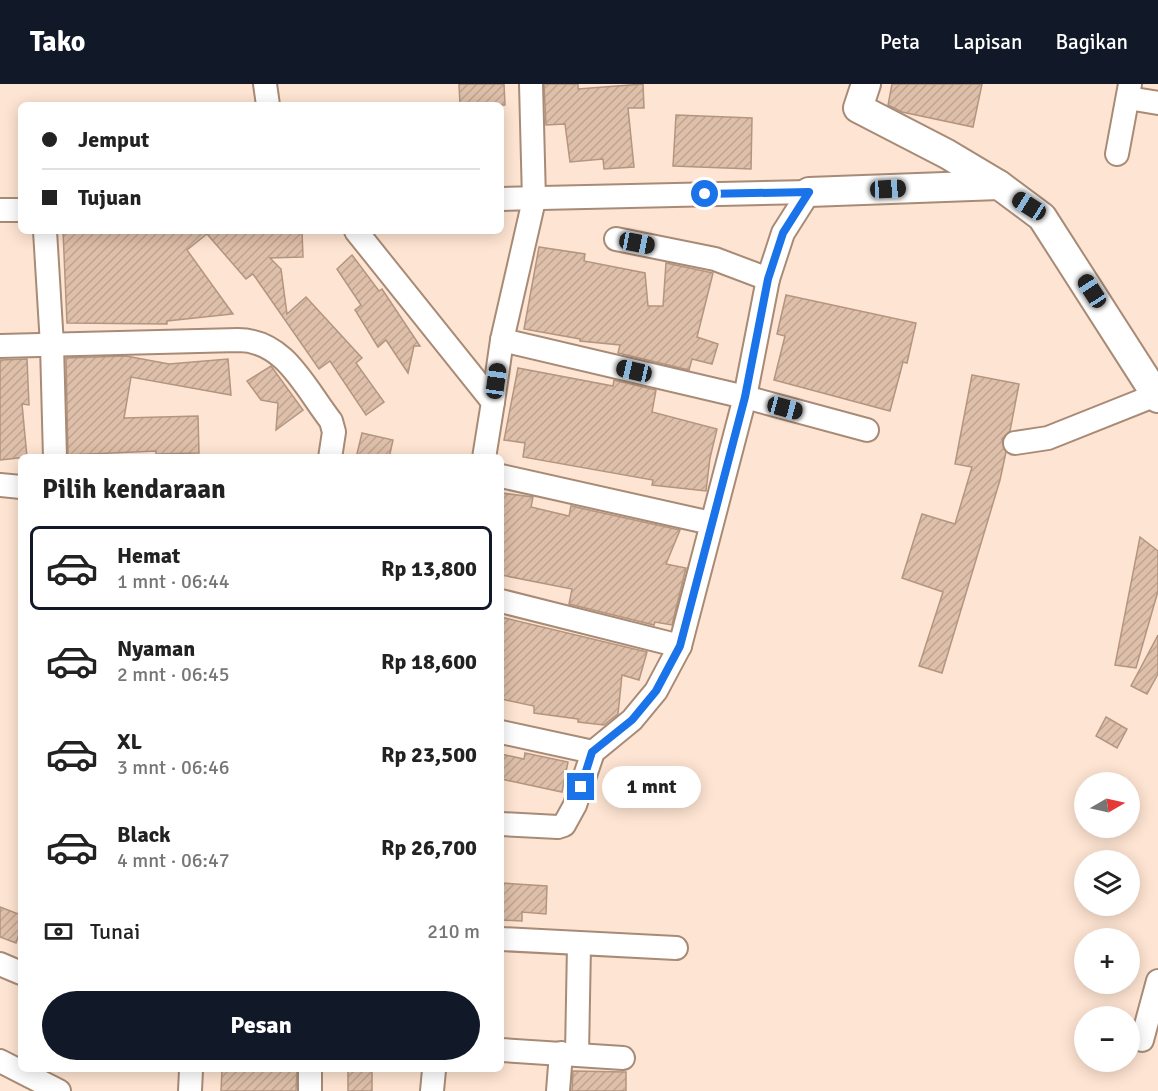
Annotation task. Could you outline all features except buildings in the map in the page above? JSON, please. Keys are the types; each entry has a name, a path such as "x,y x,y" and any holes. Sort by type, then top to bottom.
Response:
{"street":[{"path":"265,84 268,102"},
{"path":"485,454 502,340 534,200 531,84"},
{"path":"866,84 858,108 999,184 1042,217 1157,397 1048,438 1015,443"},
{"path":"1117,154 1129,91 1158,103"},
{"path":"504,199 809,192 999,184"},
{"path":"504,824 558,827 564,825 575,805 592,752 632,720 656,691 680,646 699,582 711,523 745,397 768,279 783,233 809,192"},
{"path":"0,210 18,210"},
{"path":"45,234 52,345 55,454"},
{"path":"358,234 493,402"},
{"path":"616,239 715,259 768,279"},
{"path":"0,346 238,340 263,343 286,360 331,421 334,432 331,454"},
{"path":"502,340 745,397 867,430"},
{"path":"504,477 711,523"},
{"path":"0,485 18,487"},
{"path":"504,602 680,646"},
{"path":"504,733 592,752"},
{"path":"504,939 579,945 676,948"},
{"path":"558,1091 569,1053 579,945"},
{"path":"0,964 18,972"},
{"path":"1142,1040 1158,981"},
{"path":"504,1050 623,1058"},
{"path":"0,1061 18,1070"},
{"path":"22,1072 59,1091"},
{"path":"190,1091 191,1072"},
{"path":"310,1072 310,1091"},
{"path":"432,1091 434,1072"}],"route":[{"path":"581,787 592,752 632,720 656,691 680,646 699,582 711,523 745,397 768,279 783,233 809,192 705,194"}]}
